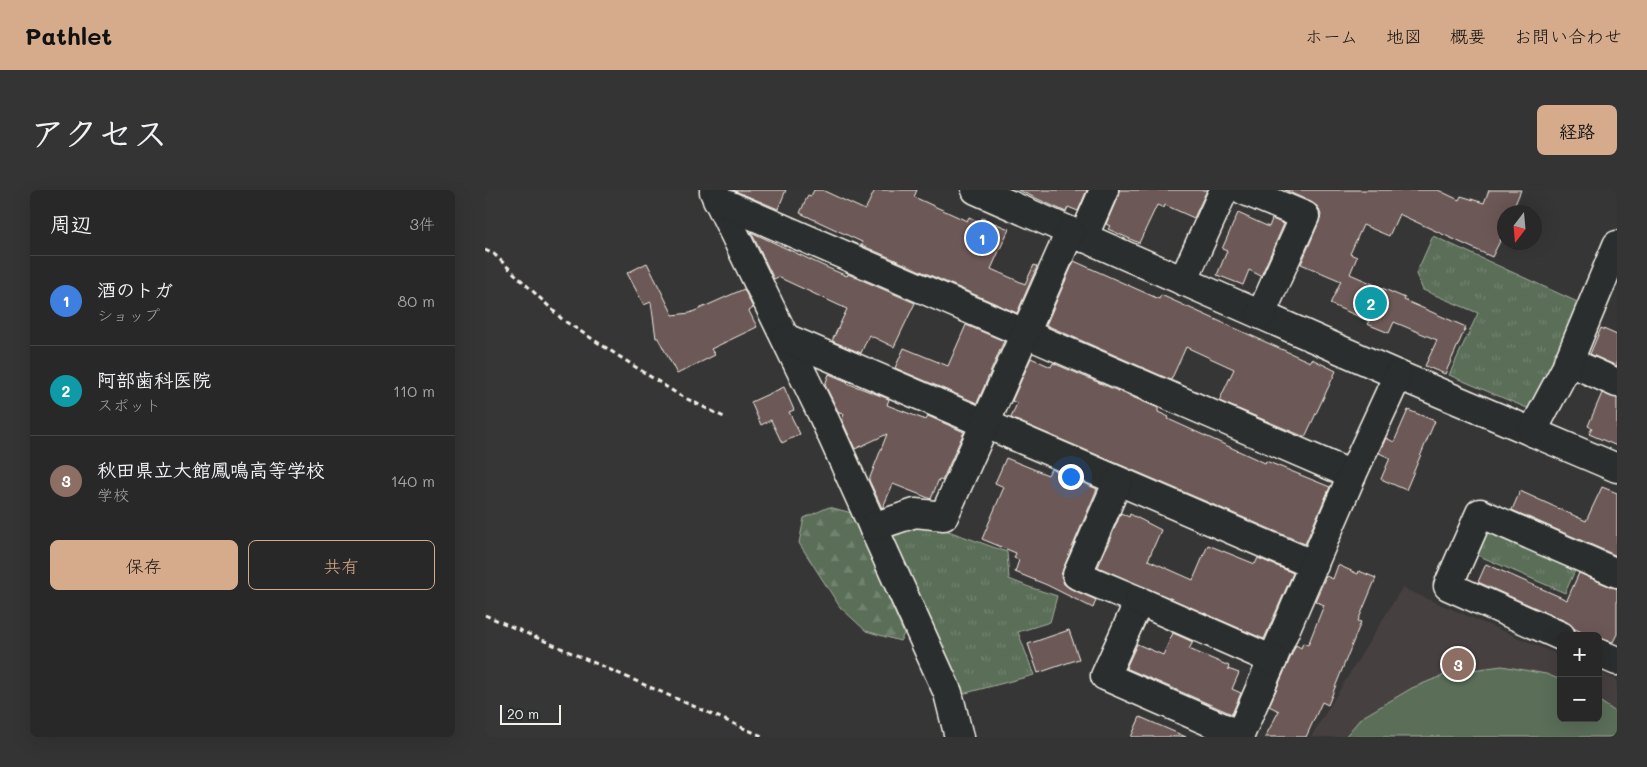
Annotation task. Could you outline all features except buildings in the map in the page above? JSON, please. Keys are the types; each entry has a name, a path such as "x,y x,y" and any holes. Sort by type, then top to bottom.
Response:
{"street":[{"path":"873,527 915,513 944,516 1025,332 1077,235 1104,190"},
{"path":"1183,281 1224,190"},
{"path":"1243,190 1305,216 1261,314"},
{"path":"979,191 1398,375 1617,468"},
{"path":"715,195 1352,474"},
{"path":"715,195 786,338 948,692 959,737"},
{"path":"1532,432 1568,361 1617,244"},
{"path":"786,338 1314,565"},
{"path":"1568,361 1617,383"},
{"path":"1139,601 1105,676 1240,735 1352,474 1398,375"},
{"path":"1118,480 1077,575 1273,660"},
{"path":"1557,634 1448,586 1481,513 1617,573"},
{"path":"1602,654 1617,661"}],"path":[{"path":"485,250 494,254 563,320 679,394 727,418"},
{"path":"485,615 764,737"}],"shaded area":[{"path":"1402,588 1557,654 1557,722 1602,722 1602,674 1617,680 1617,737 1311,737"}],"green space":[{"path":"1433,236 1584,305 1534,411 1449,375 1478,313 1423,290 1416,274"},
{"path":"829,507 852,513 904,634 900,641 866,631 840,607 799,543 804,518"},
{"path":"920,521 1007,552 1009,579 1057,596 1050,622 1018,632 1034,675 962,694 885,533"},
{"path":"1487,526 1577,566 1565,593 1475,554"},
{"path":"1502,666 1546,674 1557,678 1557,722 1602,722 1602,703 1617,713 1617,737 1345,737 1361,718 1412,688 1449,673"}],"place":[{"name":"酒のトガ","path":"982,238"},
{"name":"阿部歯科医院","path":"1371,303"},
{"name":"秋田県立大館鳳鳴高等学校","path":"1458,664"}]}
